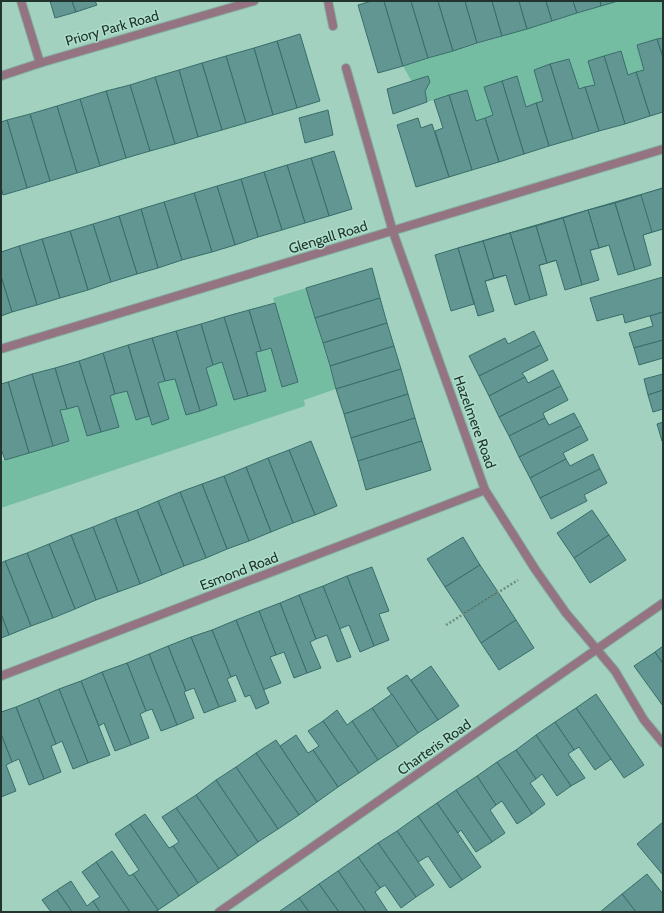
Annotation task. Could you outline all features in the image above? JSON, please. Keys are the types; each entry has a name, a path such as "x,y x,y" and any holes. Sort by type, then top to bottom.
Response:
{"street":[{"path":"21,1 40,63"},
{"name":"Priory Park Road","path":"1,76 40,63 254,1"},
{"path":"328,1 333,26"},
{"name":"Hazelmere Road","path":"346,68 393,232 485,490 535,569 566,613 596,650 616,671 644,720 663,743"},
{"name":"Glengall Road","path":"1,349 393,232 663,149"},
{"name":"Esmond Road","path":"1,676 485,490"},
{"name":"Charteris Road","path":"219,912 663,603"}],"path":[{"path":"446,625 535,569"}],"green space":[{"path":"618,1 663,1 663,38 637,45 644,70 628,75 620,51 588,61 595,85 579,89 569,59 534,70 543,101 526,107 517,76 484,87 493,115 476,121 467,90 427,102 425,91 430,82 428,77 412,82 403,66"},
{"path":"306,288 336,389 304,400 305,406 1,508 1,461 69,441 60,410 78,406 87,436 119,427 110,396 127,391 136,420 149,416 152,425 169,419 158,383 175,379 217,405 206,368 222,362 234,400 266,391 256,352 271,348 282,386 298,382 273,298"}],"building":[{"path":"50,1 72,1 76,12 55,18"},
{"path":"72,1 95,1 97,5 76,12"},
{"path":"372,1 384,1 403,66 378,73 358,5"},
{"path":"384,1 411,1 428,58 403,66"},
{"path":"411,1 438,1 453,51 428,58"},
{"path":"438,1 465,1 477,43 453,51"},
{"path":"465,1 492,1 502,36 477,43"},
{"path":"492,1 519,1 527,29 502,36"},
{"path":"519,1 546,1 552,21 527,29"},
{"path":"546,1 573,1 577,13 552,21"},
{"path":"573,1 600,1 601,6 577,13"},
{"path":"600,1 618,1 601,6"},
{"path":"300,34 320,101 297,108 277,41"},
{"path":"663,38 663,58 657,39"},
{"path":"657,39 663,58 663,112 650,116 636,72 644,70 637,45"},
{"path":"277,41 297,108 273,115 254,48"},
{"path":"254,48 273,115 246,123 226,56"},
{"path":"621,51 628,75 636,72 650,116 625,124 604,56"},
{"path":"226,56 246,123 222,130 202,63"},
{"path":"604,56 625,124 599,131 585,87 595,85 588,61"},
{"path":"569,59 579,89 585,87 599,131 573,139 550,64"},
{"path":"202,63 222,130 198,137 179,70"},
{"path":"550,64 573,139 549,146 536,103 543,101 534,70"},
{"path":"179,70 198,137 175,144 155,77"},
{"path":"428,76 430,82 425,91 427,102 393,114 387,89"},
{"path":"517,76 526,107 536,103 549,146 524,154 502,81"},
{"path":"155,77 175,144 150,151 130,85"},
{"path":"502,81 524,154 499,162 485,118 493,115 484,87"},
{"path":"130,85 150,151 126,158 106,91"},
{"path":"467,90 476,121 485,118 499,162 472,170 449,95"},
{"path":"106,91 126,158 100,166 80,99"},
{"path":"449,95 472,170 449,177 435,131 443,128 434,100"},
{"path":"80,99 100,166 77,173 57,106"},
{"path":"57,106 77,173 50,181 30,114"},
{"path":"328,110 333,135 305,143 299,118"},
{"path":"30,114 50,181 27,188 7,120"},
{"path":"418,118 421,128 432,124 449,177 416,187 397,125"},
{"path":"7,120 27,188 3,195 1,187 1,122"},
{"path":"334,151 352,209 329,216 311,158"},
{"path":"311,158 329,216 305,223 287,165"},
{"path":"287,165 305,223 282,230 264,172"},
{"path":"264,172 282,230 258,237 241,179"},
{"path":"241,179 258,237 235,245 217,186"},
{"path":"217,186 235,245 212,252 194,193"},
{"path":"663,188 663,231 662,229 652,232 641,195"},
{"path":"663,188 663,229 469,286 458,248"},
{"path":"194,193 212,252 182,260 164,202"},
{"path":"641,195 652,232 643,235 651,265 635,270 615,203"},
{"path":"164,202 182,260 158,268 141,209"},
{"path":"615,203 635,270 618,275 609,245 599,248 588,210"},
{"path":"141,209 158,268 137,274 119,216"},
{"path":"588,210 599,248 590,250 599,280 582,285 563,218"},
{"path":"119,216 137,274 111,282 93,224"},
{"path":"563,218 582,285 565,290 556,260 547,263 536,226"},
{"path":"93,224 111,282 88,290 70,231"},
{"path":"536,226 547,263 539,265 547,295 530,300 510,233"},
{"path":"70,231 88,290 60,298 42,239"},
{"path":"510,233 530,300 515,305 506,275 494,278 483,241"},
{"path":"42,239 60,298 37,305 19,246"},
{"path":"483,241 494,278 485,281 494,311 478,316 458,248"},
{"path":"19,246 37,305 12,312 1,276 1,252"},
{"path":"458,248 474,304 451,311 435,255"},
{"path":"372,268 380,298 315,318 306,288"},
{"path":"1,276 12,312 1,316"},
{"path":"663,277 663,312 625,323 623,314 597,321 590,298"},
{"path":"380,298 387,323 323,343 315,318"},
{"path":"275,303 298,382 282,387 271,348 261,351 249,310"},
{"path":"249,310 261,351 256,352 266,391 248,396 224,317"},
{"path":"663,312 663,340 634,348 629,333 653,326 650,316"},
{"path":"224,317 248,396 234,400 222,362 213,365 201,324"},
{"path":"387,323 394,346 330,366 323,343"},
{"path":"201,324 213,365 206,368 217,405 200,411 176,331"},
{"path":"176,331 200,411 186,415 175,379 165,381 152,338"},
{"path":"534,331 541,345 479,376 469,356 505,338 508,344"},
{"path":"152,338 165,381 158,383 169,419 152,425 128,345"},
{"path":"663,340 663,358 639,365 634,348"},
{"path":"128,345 149,416 136,420 127,391 115,394 103,353"},
{"path":"541,345 548,360 522,373 525,377 489,396 479,376"},
{"path":"394,346 401,369 336,389 330,366"},
{"path":"103,353 115,394 110,396 119,427 101,432 79,361"},
{"path":"79,361 101,432 87,436 78,406 67,409 55,368"},
{"path":"55,368 67,409 60,410 69,441 53,446 32,374"},
{"path":"401,369 408,394 344,414 336,389"},
{"path":"553,370 561,386 499,417 489,396 525,377 528,383"},
{"path":"32,374 53,446 29,453 8,382"},
{"path":"663,374 663,390 648,395 644,379"},
{"path":"8,382 29,453 5,460 1,449 1,384"},
{"path":"561,386 568,400 543,413 545,418 509,436 499,417"},
{"path":"663,390 663,409 653,412 648,395"},
{"path":"408,394 415,418 351,438 344,414"},
{"path":"574,413 581,426 519,457 509,436 545,418 549,425"},
{"path":"415,418 422,441 358,461 351,438"},
{"path":"663,422 663,441 662,441 657,424"},
{"path":"581,426 588,440 563,453 566,459 530,478 519,457"},
{"path":"311,441 337,506 315,515 289,450"},
{"path":"422,441 431,470 366,490 358,461"},
{"path":"289,450 315,515 293,523 268,458"},
{"path":"593,454 600,469 540,498 530,478 566,459 570,466"},
{"path":"268,458 293,523 271,532 246,467"},
{"path":"246,467 271,532 249,541 224,476"},
{"path":"600,469 607,483 584,495 587,501 551,519 540,498"},
{"path":"224,476 249,541 227,549 202,484"},
{"path":"202,484 227,549 206,558 180,492"},
{"path":"180,492 206,558 184,566 158,501"},
{"path":"158,501 184,566 162,575 137,510"},
{"path":"137,510 162,575 140,584 115,518"},
{"path":"592,510 609,535 574,558 557,533"},
{"path":"115,518 140,584 118,592 93,527"},
{"path":"93,527 118,592 96,600 71,535"},
{"path":"71,535 96,600 75,609 49,544"},
{"path":"609,535 626,560 590,583 574,558"},
{"path":"463,537 480,565 445,587 427,559"},
{"path":"49,544 75,609 53,618 27,553"},
{"path":"27,553 53,618 31,626 5,561"},
{"path":"5,561 31,626 9,635 1,614 1,563"},
{"path":"480,565 498,592 463,614 445,587"},
{"path":"372,567 389,611 379,614 389,640 374,646 347,576"},
{"path":"347,576 374,646 360,652 349,625 339,629 323,586"},
{"path":"323,586 351,657 337,662 327,635 316,639 299,595"},
{"path":"498,592 516,620 481,643 463,614"},
{"path":"299,595 316,639 310,642 321,668 307,673 280,603"},
{"path":"280,603 307,673 294,678 284,652 276,655 259,611"},
{"path":"259,611 276,655 270,657 281,683 263,690 236,620"},
{"path":"1,614 9,635 1,638"},
{"path":"236,620 269,703 256,709 250,695 245,697 236,675 231,677 212,630"},
{"path":"516,620 534,648 499,670 481,643"},
{"path":"212,630 231,677 227,679 236,701 219,707 191,637"},
{"path":"191,637 219,707 204,713 194,688 186,691 168,646"},
{"path":"168,646 186,691 184,692 194,718 177,725 149,654"},
{"path":"663,646 663,664 655,652"},
{"path":"655,652 663,664 663,706 634,666"},
{"path":"149,654 177,725 161,731 152,709 146,711 127,663"},
{"path":"127,663 146,711 140,714 149,738 131,745 102,672"},
{"path":"431,666 459,706 438,720 411,680"},
{"path":"102,672 131,745 115,751 104,723 99,726 81,681"},
{"path":"407,675 438,720 418,733 387,688"},
{"path":"81,681 110,755 88,763 59,689"},
{"path":"59,689 88,763 73,769 62,741 56,744 38,698"},
{"path":"392,694 418,733 398,747 372,708"},
{"path":"596,694 644,765 624,778 576,708"},
{"path":"38,698 56,744 51,746 61,772 44,779 16,707"},
{"path":"16,707 44,779 29,785 19,759 12,762 1,734 1,712"},
{"path":"372,708 398,747 378,760 352,721"},
{"path":"576,708 611,759 595,770 579,747 574,750 555,722"},
{"path":"337,710 347,725 352,721 378,760 359,773 323,721"},
{"path":"323,721 359,773 338,787 313,750 319,746 308,731"},
{"path":"555,722 574,750 568,754 585,778 571,786 536,735"},
{"path":"1,734 12,762 6,765 16,791 1,797"},
{"path":"296,735 308,753 313,750 338,787 317,802 280,746"},
{"path":"536,735 571,786 557,796 542,774 536,779 516,750"},
{"path":"276,740 317,802 299,815 256,753"},
{"path":"516,750 536,779 530,783 545,804 532,814 497,762"},
{"path":"256,753 299,815 278,829 236,767"},
{"path":"497,762 532,814 517,824 502,801 496,805 477,776"},
{"path":"236,767 278,829 258,842 216,780"},
{"path":"477,776 496,805 490,810 505,833 492,842 456,790"},
{"path":"216,780 258,842 238,856 196,795"},
{"path":"456,790 492,842 476,852 461,830 458,833 437,803"},
{"path":"196,795 238,856 219,869 176,808"},
{"path":"437,803 481,867 462,880 418,816"},
{"path":"176,808 219,869 198,883 173,846 179,842 162,817"},
{"path":"145,814 169,848 173,846 198,883 179,896 130,824"},
{"path":"418,816 462,880 450,888 428,856 418,862 397,831"},
{"path":"663,822 663,875 637,844"},
{"path":"130,824 179,896 158,910 133,874 139,870 115,834"},
{"path":"397,831 434,885 416,897 378,843"},
{"path":"378,843 416,897 401,908 385,885 380,888 358,857"},
{"path":"112,851 129,876 133,874 158,910 155,912 130,912 96,862"},
{"path":"358,857 380,888 375,892 388,912 366,912 338,871"},
{"path":"96,862 130,912 100,912 93,901 100,897 82,872"},
{"path":"338,871 366,912 339,912 319,884"},
{"path":"647,874 663,894 663,912 636,912 622,894"},
{"path":"71,881 87,906 93,901 100,912 72,912 57,890"},
{"path":"319,884 339,912 309,912 299,898"},
{"path":"57,890 72,912 51,912 42,900"},
{"path":"622,894 636,912 600,912"},
{"path":"299,898 309,912 280,912 280,911"}]}
